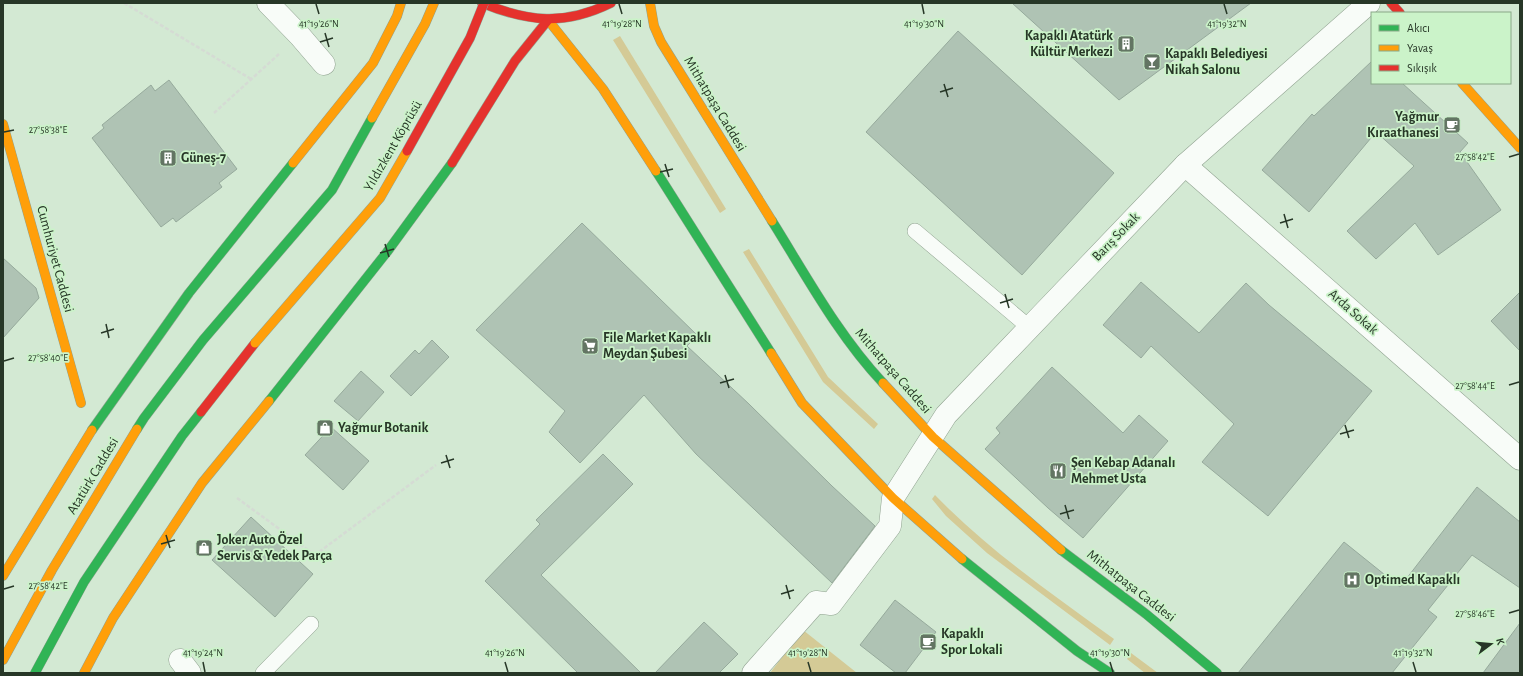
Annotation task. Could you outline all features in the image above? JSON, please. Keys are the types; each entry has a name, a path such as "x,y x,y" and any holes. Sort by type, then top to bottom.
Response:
{"main road":[{"path":"3,576 100,417 188,293 373,63 397,16 401,3"},
{"name":"Atatürk Caddesi","path":"3,660 52,570 144,418 203,340 332,190 425,24 434,3"},
{"path":"483,3 500,12 524,18 548,20 576,16 602,8 611,3"},
{"name":"Yıldızkent Köprüsü","path":"35,673 88,576 182,436 255,343 380,198 470,38 483,3"},
{"name":"Mithatpaşa Caddesi","path":"650,3 653,23 657,35 734,162 845,338 865,364 933,437 1057,547 1146,614 1217,673"},
{"path":"1391,3 1399,12"},
{"path":"548,20 603,89 629,128 802,403 893,498 973,568 1077,652 1110,673"},
{"path":"84,673 113,618 202,483 387,252 456,157 515,61 548,20"},
{"path":"1463,84 1520,148"},
{"name":"Cumhuriyet Caddesi","path":"3,124 81,403"}],"street":[{"path":"268,3 300,36 324,64"},
{"name":"Barış Sokak","path":"893,498 946,415 1185,165 1369,3"},
{"name":"Arda Sokak","path":"1185,165 1520,459"},
{"path":"753,673 816,602 831,604 890,526 893,498"}],"lane":[{"path":"915,231 1030,328"},
{"path":"263,673 311,624"}],"path":[{"path":"124,3 251,79"},
{"path":"214,113 300,36"},
{"path":"237,498 315,555 436,465"}],"shaded area":[{"path":"620,36 726,209 720,213 613,40"},
{"path":"749,249 828,377 878,424 874,429 823,382 743,252"},
{"path":"935,495 955,515 1021,571 1114,639 1110,645 987,553 946,516 932,499"},
{"path":"803,630 857,673 770,673"},
{"path":"1131,653 1158,673 1145,673 1127,659"}],"building":[{"name":"Kapaklı Atatürk Kültür Merkezi","path":"1012,3 1251,3 1119,100"},
{"path":"958,31 1114,173 1022,275 866,132"},
{"path":"1371,62 1371,84 1403,84 1468,143 1460,152 1501,210 1438,255 1415,223 1376,259 1347,231 1414,166 1376,132 1309,212 1262,170 1312,114 1314,116"},
{"name":"Güneş-7","path":"169,80 237,169 219,183 222,187 176,222 173,218 161,227 92,138 104,128 102,125 151,85 155,91"},
{"path":"582,223 697,335 687,346 875,526 832,583 696,454 644,395 580,463 549,432 565,411 476,330"},
{"path":"3,258 36,288 39,298 3,338"},
{"path":"1141,282 1199,333 1246,283 1269,305 1372,391 1268,516 1202,462 1234,424 1151,346 1141,358 1103,325"},
{"path":"1520,292 1520,351 1491,321"},
{"path":"432,340 449,357 411,396 390,376 415,350 419,354"},
{"path":"1052,367 1123,433 1139,415 1168,441 1083,538 1048,508 985,449 1000,433 996,428"},
{"path":"361,371 384,392 358,421 334,401"},
{"path":"331,427 369,461 343,490 305,455"},
{"path":"603,454 633,484 541,575 641,673 578,673 485,581 540,524 536,520"},
{"name":"Optimed Kapaklı","path":"1477,487 1520,522 1520,588 1472,555 1428,610 1437,617 1392,673 1238,673 1344,542 1400,587"},
{"path":"251,517 313,574 275,617 212,560"},
{"path":"895,600 936,632 905,673 896,673 860,645"},
{"path":"704,622 738,654 719,673 655,673"},
{"path":"1520,623 1520,673 1483,673"}],"traffic: fast":[{"path":"137,429 203,340 332,190 372,118"},
{"path":"92,430 189,293 293,163"},
{"path":"269,401 387,252 452,163"},
{"path":"656,171 771,353"},
{"path":"772,221 837,325 867,365 883,383"},
{"path":"35,673 84,582 182,436 201,412"},
{"path":"1061,550 1146,614 1217,673"},
{"path":"962,559 1077,651 1110,673"}],"traffic: slow":[{"path":"293,163 373,63 397,16 401,3"},
{"path":"372,118 425,24 434,3"},
{"path":"650,3 654,26 661,42 772,221"},
{"path":"548,20 603,89 656,171"},
{"path":"1463,84 1520,148"},
{"path":"3,124 81,403"},
{"path":"255,343 380,198 407,151"},
{"path":"771,353 802,403 893,498 962,559"},
{"path":"883,383 933,437 1061,550"},
{"path":"84,673 113,618 202,483 269,401"},
{"path":"3,660 52,570 137,429"},
{"path":"3,576 92,430"}],"traffic: jam":[{"path":"482,3 515,14 546,19 578,15 611,3"},
{"path":"407,151 470,38 484,3"},
{"path":"1391,3 1399,12"},
{"path":"452,163 515,61 548,20"},
{"path":"201,412 255,343"}],"place":[{"name":"Kapaklı Atatürk Kültür Merkezi","path":"1126,44"},
{"name":"Kapaklı Belediyesi Nikah Salonu","path":"1152,62"},
{"name":"Yağmur Kıraathanesi","path":"1452,125"},
{"name":"Güneş-7","path":"168,158"},
{"name":"File Market Kapaklı Meydan Şubesi","path":"590,346"},
{"name":"Yağmur Botanik","path":"325,428"},
{"name":"Şen Kebap Adanalı Mehmet Usta","path":"1058,471"},
{"name":"Joker Auto Özel Servis & Yedek Parça","path":"204,548"},
{"name":"Optimed Kapaklı","path":"1352,580"},
{"name":"Kapaklı Spor Lokali","path":"928,642"}]}
